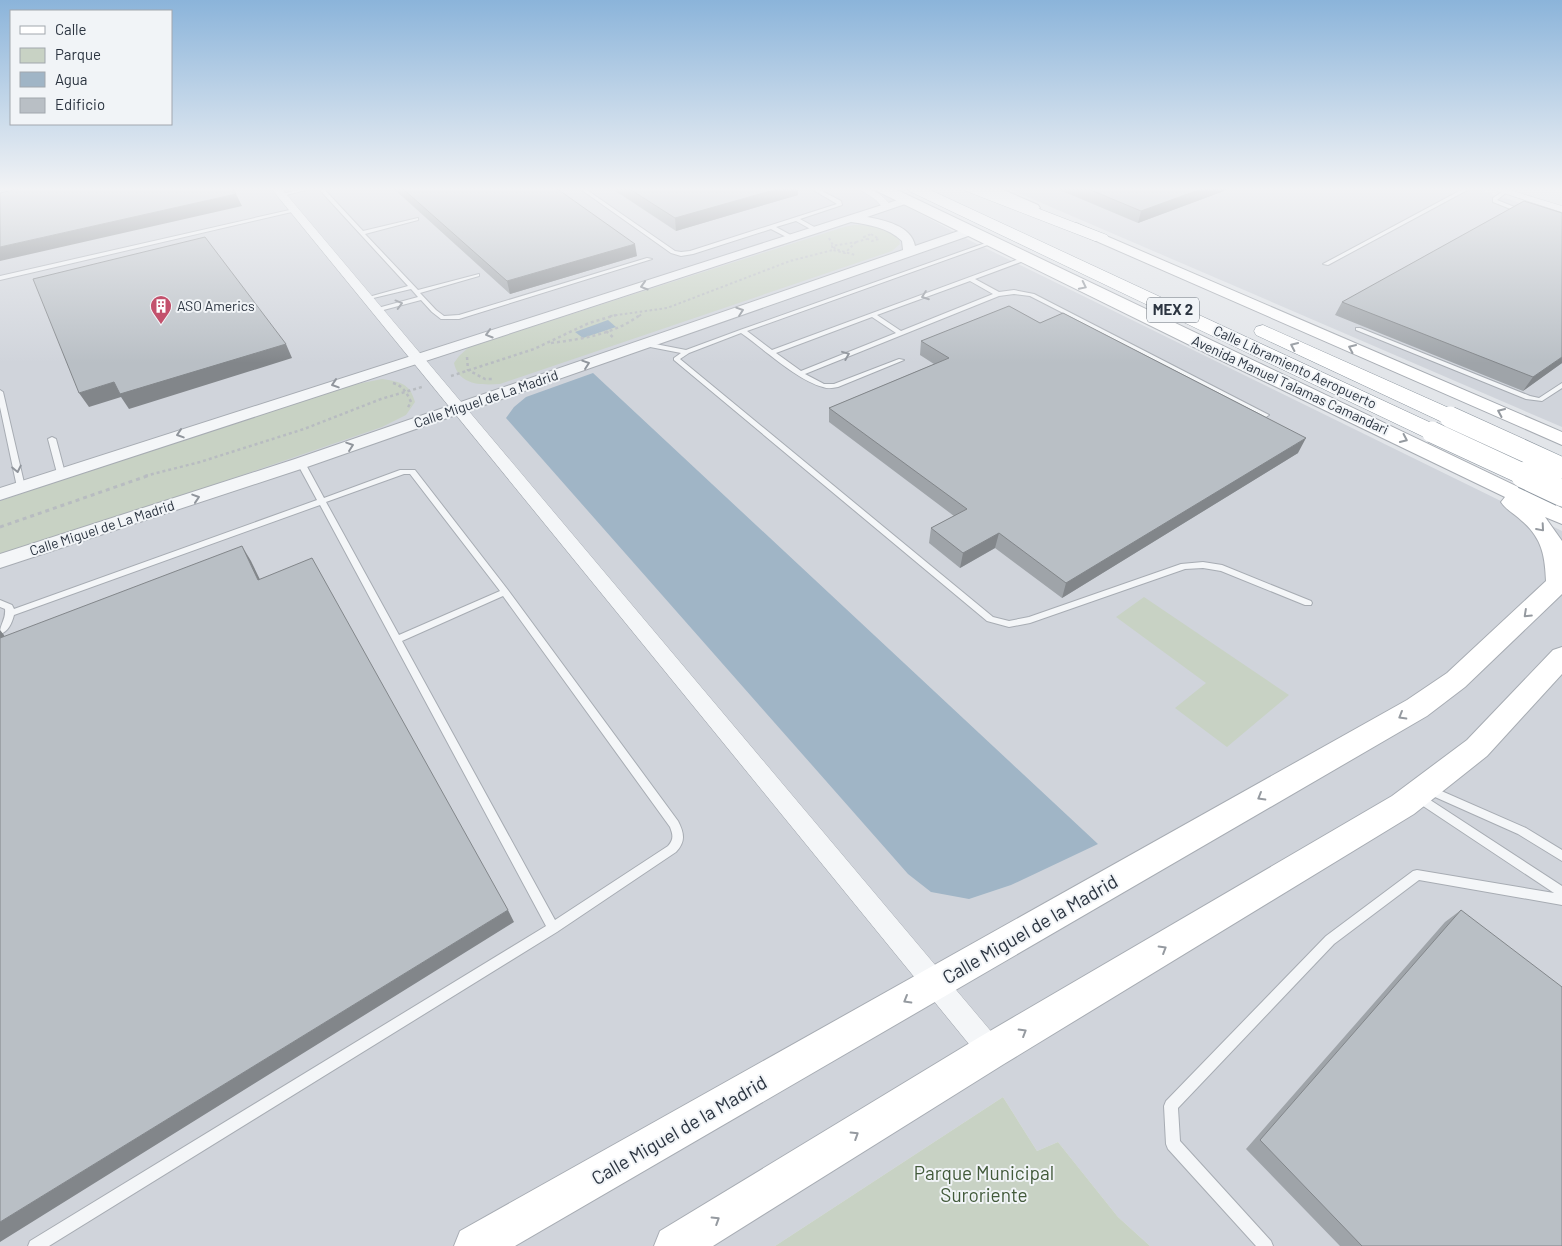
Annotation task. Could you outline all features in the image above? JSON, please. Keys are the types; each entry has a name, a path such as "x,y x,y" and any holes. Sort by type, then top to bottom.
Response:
{"highway":[{"name":"Calle Libramiento Aeropuerto","path":"1028,246 1562,493"},
{"path":"1077,246 1105,259"},
{"name":"Calle Libramiento Aeropuerto","path":"1250,326 1562,468"}],"main road":[{"name":"Avenida Manuel Talamas Camandari","path":"1001,246 1562,517"},
{"path":"1120,246 1562,439"},
{"path":"1524,422 1550,443 1562,459"},
{"path":"1470,471 1516,484 1540,484 1554,478 1562,468"},
{"path":"1470,471 1517,505 1544,530 1555,551 1560,583"},
{"name":"Calle Miguel de la Madrid","path":"475,1246 1417,708 1456,680 1560,583"},
{"path":"675,1246 991,1051 1362,831 1420,792 1477,748 1562,658"}],"street":[{"path":"324,246 991,1051"},
{"path":"0,494 416,358 768,246"},
{"path":"909,246 910,251"},
{"name":"Calle Miguel de La Madrid","path":"0,561 301,463 925,246"}],"lane":[{"path":"0,278 138,246"},
{"path":"374,246 439,316 460,317 649,259"},
{"path":"666,246 677,254 692,253 713,246"},
{"path":"980,246 742,331 687,352 677,357 677,360 990,619 1009,624 1030,620 1184,566 1203,564 1222,568 1308,603"},
{"path":"1326,264 1360,246"},
{"path":"772,352 1027,258"},
{"path":"372,304 419,295 477,275"},
{"path":"971,279 998,294"},
{"path":"372,304 412,287"},
{"path":"801,373 998,294 1014,292 1032,295 1266,415"},
{"path":"872,316 900,333"},
{"path":"1358,328 1528,398 1540,400 1562,384"},
{"path":"742,331 801,373 821,384 829,386 838,385 901,360"},
{"path":"645,344 687,352"},
{"path":"0,392 21,486"},
{"path":"52,439 61,473"},
{"path":"301,463 553,928"},
{"path":"11,613 322,501 411,471 505,592 674,824 679,835 678,843 672,850 553,928 35,1246"},
{"path":"397,640 505,592"},
{"path":"0,603 9,607 11,613 9,620 0,631"},
{"path":"1420,792 1522,831 1562,856"},
{"path":"1420,792 1562,892"},
{"path":"1266,1246 1173,1144 1171,1106 1330,940 1417,875 1562,900"}],"path":[{"path":"832,246 845,253"},
{"path":"845,253 852,246"},
{"path":"548,344 578,326 601,318 666,308 776,266 818,253 833,250 860,255"},
{"path":"0,527 143,476 200,462 304,429 381,399 408,393 468,370 548,344 575,340 606,331 634,320 643,313"},
{"path":"606,331 617,341 608,344"},
{"path":"467,356 468,370 485,379 496,379"}],"shaded area":[{"path":"0,246 981,246 1562,531 1562,1246 1150,1246 1118,1217 1058,1142 1037,1151 1003,1097 775,1246 0,1246"},
{"path":"1142,246 1562,246 1562,427"}],"green space":[{"path":"784,246 898,246 892,251 500,384 472,383 461,376 454,363 469,347"},
{"path":"382,379 403,384 410,391 415,402 406,415 382,427 167,501 0,554 0,501 147,450 352,385"},
{"path":"1144,597 1289,695 1227,747 1175,708 1206,683 1116,617"},
{"name":"Parque Municipal Suroriente","path":"1003,1097 1037,1151 1058,1142 1118,1217 1150,1246 775,1246"}],"water":[{"path":"608,320 616,327 583,338 575,332"},
{"path":"593,373 1098,844 1011,885 969,899 931,892 908,874 506,418 514,407 526,397"}],"building":[{"name":"ASO Americs","path":"168,246 212,246 286,344 120,394 114,382 79,393 33,279"},
{"path":"468,246 628,246 507,281"},
{"path":"1443,246 1562,246 1562,357 1533,377 1342,302"},
{"path":"1009,306 1040,323 1063,313 1306,438 1066,583 999,533 963,553 931,528 967,509 829,408 949,358 921,341"},
{"path":"242,546 258,580 312,558 508,910 0,1222 0,638"},
{"path":"1461,910 1562,987 1562,1246 1362,1246 1260,1140"}],"place":[{"name":"ASO Americs","path":"161,325"}]}
